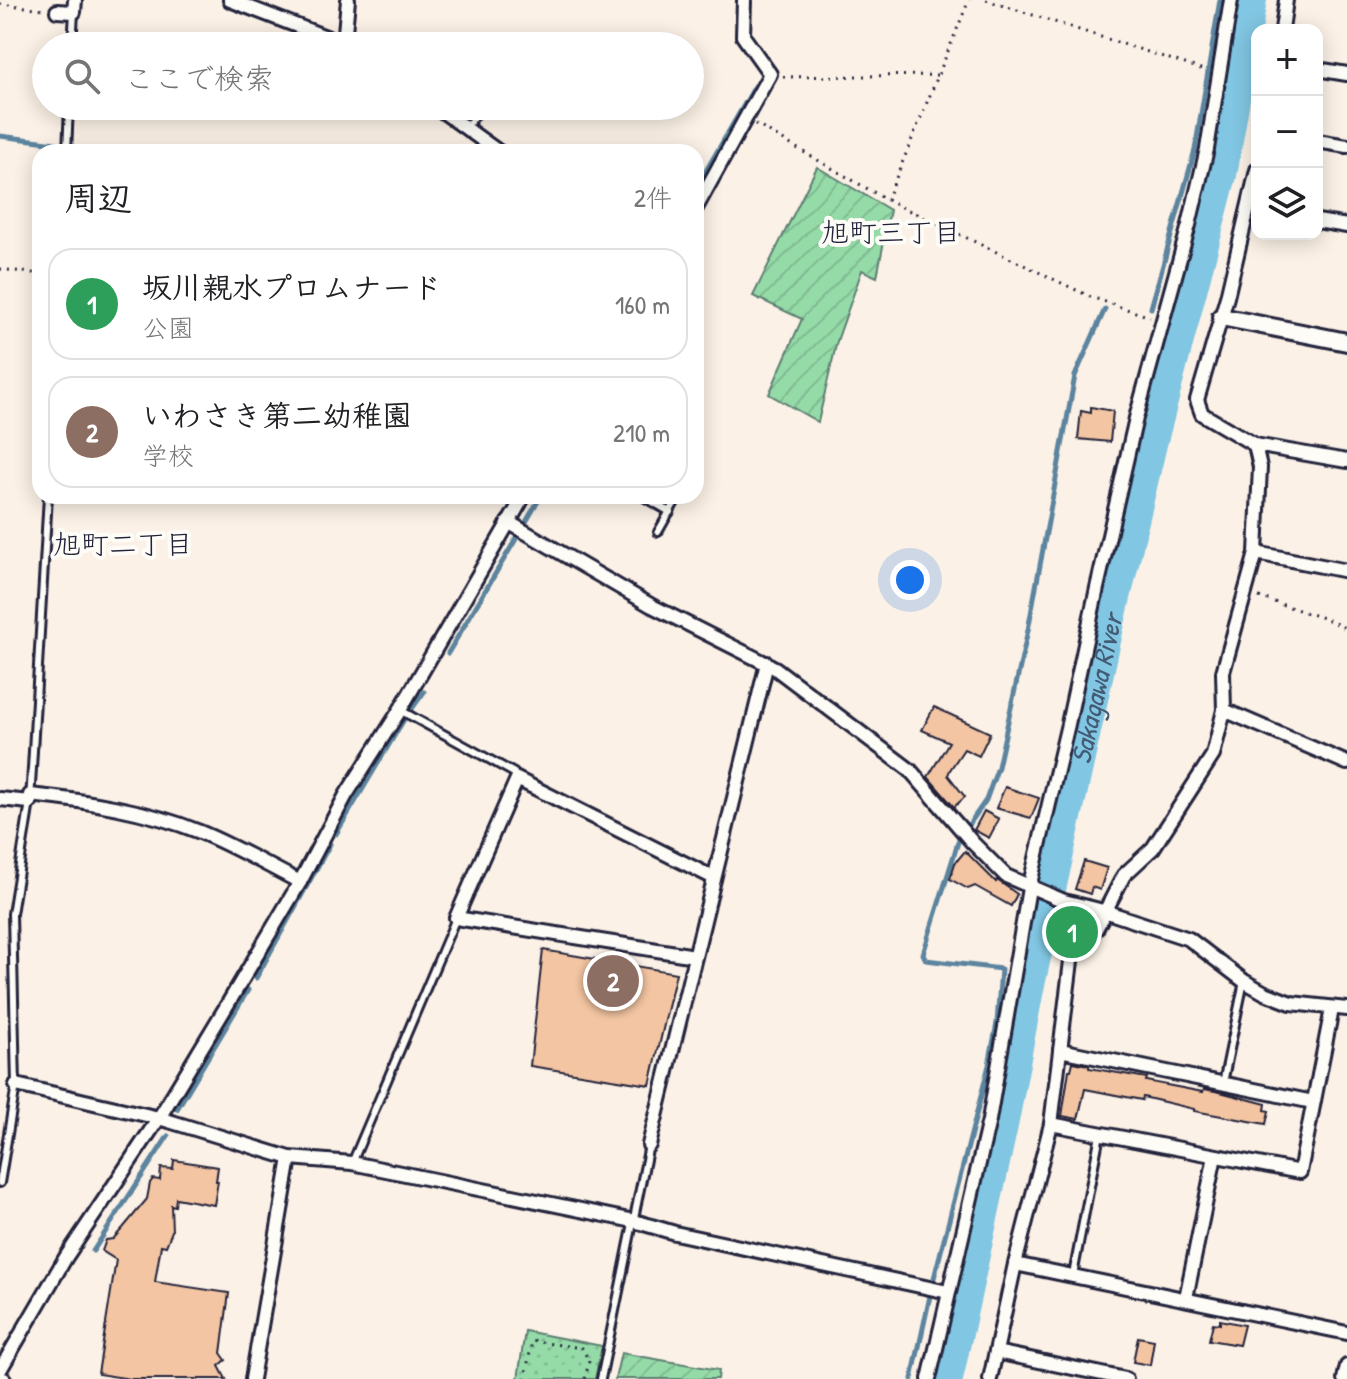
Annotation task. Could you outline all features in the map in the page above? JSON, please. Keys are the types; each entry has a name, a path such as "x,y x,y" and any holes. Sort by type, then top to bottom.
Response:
{"street":[{"path":"230,0 312,32"},
{"path":"347,32 348,0"},
{"path":"704,193 770,74 743,36 744,0"},
{"path":"929,1379 938,1290 995,1091 1031,888 1129,449 1203,164 1231,0"},
{"path":"1283,24 1286,0"},
{"path":"57,11 75,6"},
{"path":"1323,70 1347,74"},
{"path":"455,120 488,144"},
{"path":"1323,142 1347,146"},
{"path":"1251,215 1197,400 1202,414 1255,445 1347,461"},
{"path":"1323,222 1347,226"},
{"path":"1221,317 1347,342"},
{"path":"990,1379 1015,1264 1051,1124 1072,953 1096,929 1124,875 1153,848 1213,755 1224,710 1223,672 1256,553 1260,467 1255,445"},
{"path":"0,1370 66,1257 159,1118 519,504"},
{"path":"508,522 652,606 767,663 910,770 1006,876 1069,902 1189,939 1244,981 1291,1003 1347,1009"},
{"path":"1256,553 1347,571"},
{"path":"649,1145 767,663"},
{"path":"1224,710 1347,763"},
{"path":"695,956 456,918 517,779 714,878"},
{"path":"0,799 88,802 164,820 200,832 300,882"},
{"path":"1051,1124 1300,1172 1332,1009"},
{"path":"1060,1050 1313,1102"},
{"path":"16,1085 159,1118 290,1158 352,1163 634,1221 938,1290"},
{"path":"1186,1298 1215,1156"},
{"path":"252,1379 290,1158"},
{"path":"1015,1264 1347,1333"},
{"path":"996,1352 1126,1379"},
{"path":"1344,1379 1347,1366"}],"lane":[{"path":"73,32 75,6"},
{"path":"67,144 68,120"},
{"path":"466,128 472,120"},
{"path":"0,1183 16,1085 12,914 30,799 48,504"},
{"path":"656,504 670,512"},
{"path":"658,532 674,504"},
{"path":"400,710 514,773 517,779"},
{"path":"352,1163 456,918"},
{"path":"1223,1083 1244,981"},
{"path":"1073,1275 1100,1134"},
{"path":"601,1379 649,1145"}],"path":[{"path":"887,200 969,0"},
{"path":"986,0 1218,74"},
{"path":"0,4 57,11"},
{"path":"769,77 940,75"},
{"path":"745,119 887,200 1091,297 1162,320"},
{"path":"0,269 32,273"},
{"path":"1244,593 1326,619 1347,629"},
{"path":"1063,945 1069,902"},
{"path":"525,1379 532,1341 582,1348 589,1361 585,1379"}],"green space":[{"path":"817,167 890,210 877,277 862,270 837,341 818,422 769,394 802,319 753,296"},
{"path":"525,1331 602,1346 595,1379 518,1379"},
{"path":"621,1353 719,1370 718,1379 615,1379"}],"building":[{"path":"1091,407 1113,411 1110,442 1078,439 1081,411 1091,413"},
{"path":"934,707 990,733 979,756 964,749 950,770 948,775 965,797 954,807 928,777 949,742 922,730"},
{"path":"1005,787 1039,798 1031,818 996,808"},
{"path":"984,811 999,819 989,838 974,830"},
{"path":"965,851 996,882 1017,894 1011,906 975,886 968,889 950,879 955,863"},
{"path":"1084,861 1107,868 1100,890 1092,887 1090,894 1075,889"},
{"path":"543,950 676,973 650,1085 530,1066"},
{"path":"1073,1062 1089,1065 1089,1068 1147,1078 1146,1081 1203,1092 1204,1089 1220,1092 1266,1104 1265,1110 1269,1111 1266,1124 1194,1111 1143,1097 1142,1100 1085,1089 1078,1119 1062,1116"},
{"path":"174,1160 218,1167 218,1181 214,1205 176,1198 175,1206 171,1205 172,1231 166,1246 161,1245 155,1282 229,1293 221,1353 226,1360 219,1366 226,1379 131,1379 98,1374 116,1260 102,1251 106,1240 113,1239 147,1199 150,1183 153,1179 160,1180 161,1168 173,1169"},
{"path":"1220,1320 1244,1325 1239,1345 1209,1340 1213,1323 1220,1324"},
{"path":"1138,1337 1154,1340 1150,1365 1133,1362"}],"waterway":[{"path":"1151,308 1195,150 1220,0"},
{"name":"Sakagawa River","path":"949,1379 1030,989 1110,627 1153,444 1223,175 1253,0"},
{"path":"704,174 755,86"},
{"path":"0,136 56,143"},
{"path":"912,1379 933,1282 989,1065 997,1023 1001,969 926,960 923,954 959,839 986,800 998,767 1028,630 1075,376 1105,309"},
{"path":"526,522 536,504"},
{"path":"448,653 516,539"},
{"path":"336,834 403,721 424,692"},
{"path":"256,978 330,844"},
{"path":"177,1109 248,990"},
{"path":"93,1251 168,1136"}],"place":[{"name":"坂川親水プロムナード","path":"1072,932"},
{"name":"いわさき第二幼稚園","path":"613,981"}],"district":[{"name":"旭町三丁目","path":"891,232"},
{"name":"旭町二丁目","path":"123,544"}]}
